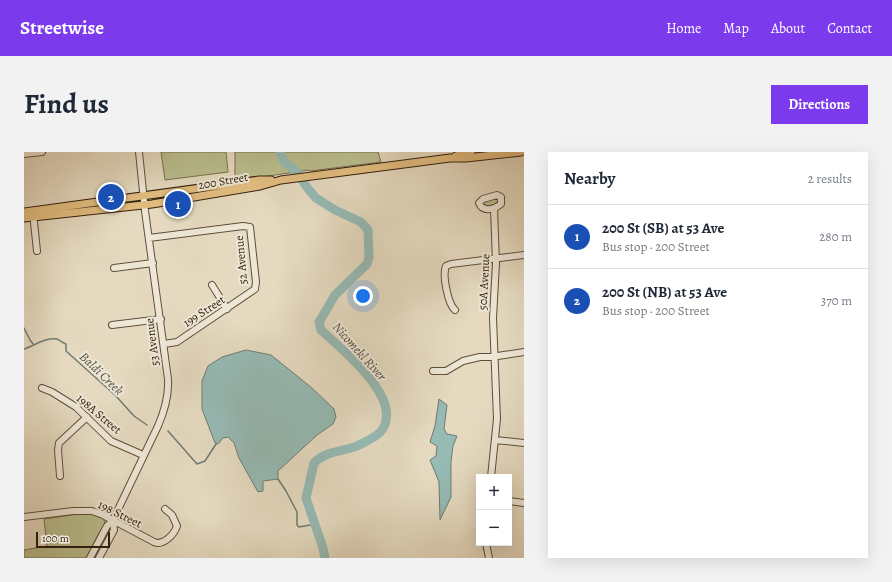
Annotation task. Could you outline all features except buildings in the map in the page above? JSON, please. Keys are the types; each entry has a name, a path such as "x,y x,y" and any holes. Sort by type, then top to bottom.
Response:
{"main road":[{"name":"200 Street","path":"450,158 471,152"},
{"name":"200 Street","path":"24,212 33,214 145,205 312,176 450,158 466,158 521,152"},
{"name":"200 Street","path":"24,218 33,214 144,196 259,180 285,180"}],"street":[{"path":"24,154 42,152"},
{"name":"53 Avenue","path":"90,558 107,526 113,520 158,426 167,401 168,384 164,344 139,152"},
{"name":"50A Avenue","path":"491,474 498,419 493,318 496,258 494,208"},
{"path":"33,214 37,252"},
{"name":"52 Avenue","path":"149,238 250,226 256,282 254,291"},
{"path":"455,310 448,300 445,272 446,266 451,264 524,254"},
{"path":"114,268 153,263"},
{"path":"212,285 226,309"},
{"name":"199 Street","path":"164,344 176,342 254,291"},
{"path":"112,325 161,319"},
{"path":"433,371 446,371 463,362 480,357 524,352"},
{"name":"198A Street","path":"42,388 73,404 111,441 143,455"},
{"path":"60,476 58,450 59,443 87,417"},
{"path":"495,440 524,443"},
{"path":"512,501 524,503"},
{"name":"198 Street","path":"24,517 82,510 97,512 154,542 161,543 175,531 176,526 172,515 165,509"},
{"name":"53 Avenue","path":"99,558 114,530 113,520"},
{"path":"487,546 489,558"}],"green space":[{"path":"161,152 226,152 228,172 165,180"},
{"path":"235,152 378,152 381,162 309,170 235,181"},
{"path":"498,198 499,202 496,205 487,206 483,204 484,201"},
{"path":"78,514 99,515 102,517 105,525 99,533 86,558 24,558 24,550 47,546 44,519"}],"water":[{"path":"246,350 271,355 312,388 334,409 336,417 333,424 317,435 278,471 278,479 263,481 263,491 258,492 239,458 234,443 228,437 223,438 218,444 215,443 202,409 202,381 208,366 222,357"},
{"path":"439,399 447,405 444,429 447,434 457,436 453,446 451,462 451,497 440,520 439,482 430,460 436,456 437,446 430,442 435,426"}],"waterway":[{"name":"Nicomekl River","path":"280,152 284,162 296,171 316,198 335,210 361,222 368,230 369,257 367,264 335,295 319,322 321,330 355,362 378,389 385,404 387,417 382,430 375,437 354,447 330,453 314,463 306,498 325,558"},
{"name":"Baldi Creek","path":"24,328 34,345"},
{"name":"Baldi Creek","path":"24,349 49,339 57,339 66,344 66,351 115,395 134,416 147,425"},
{"name":"Baldi Creek","path":"168,431 197,464 205,461 216,444"},
{"name":"Baldi Creek","path":"278,479 297,512 297,525 299,527 316,524"}],"place":[{"name":"200 St (NB) at 53 Ave","path":"111,197"},
{"name":"200 St (SB) at 53 Ave","path":"178,204"}]}
